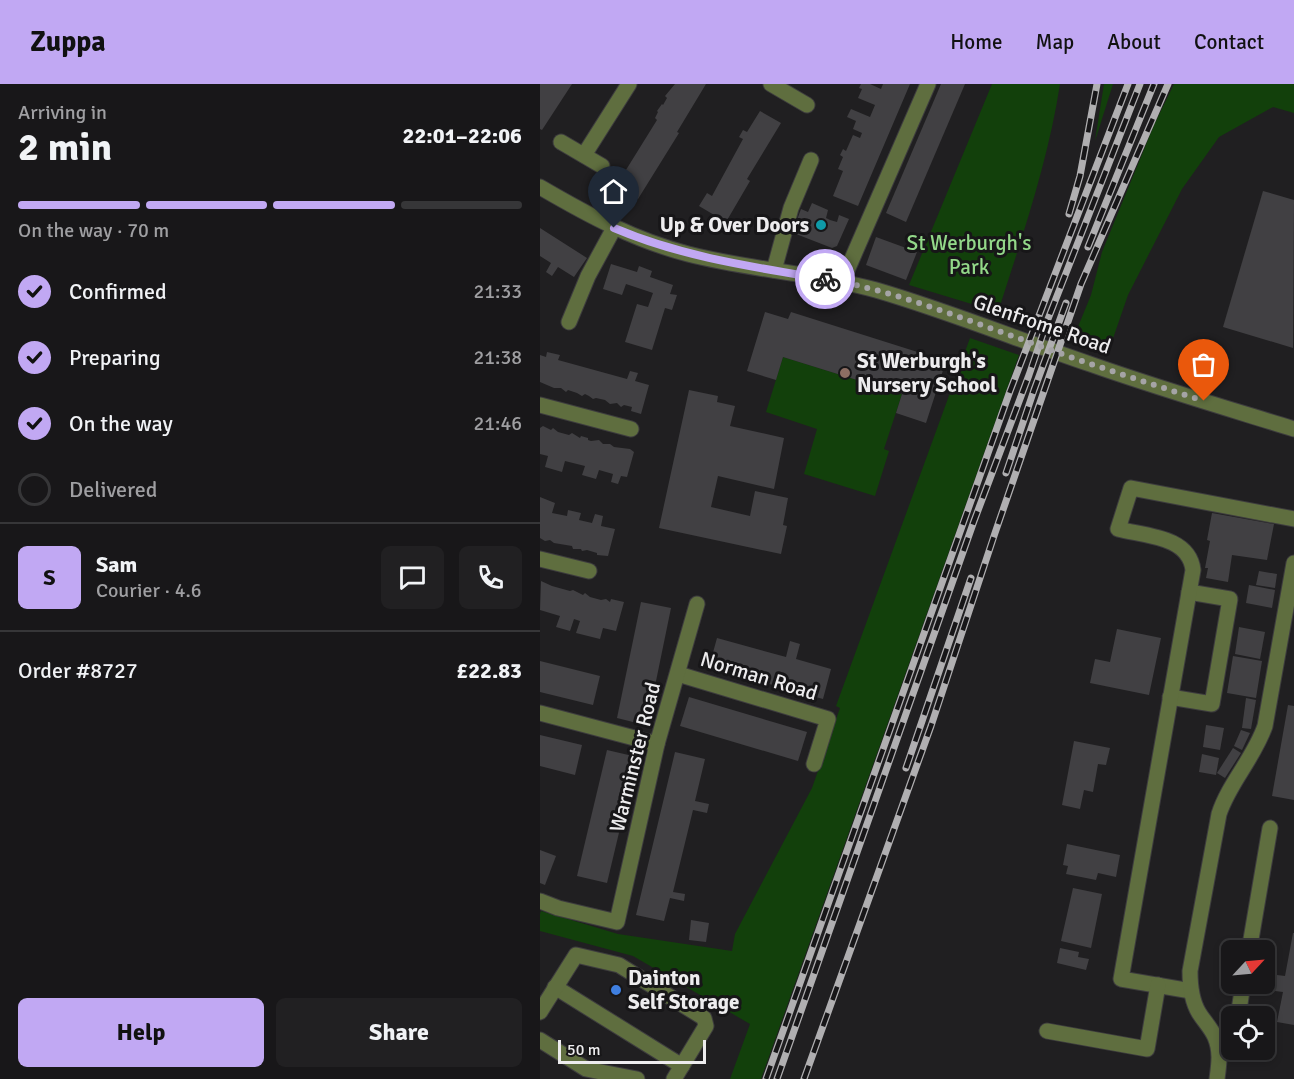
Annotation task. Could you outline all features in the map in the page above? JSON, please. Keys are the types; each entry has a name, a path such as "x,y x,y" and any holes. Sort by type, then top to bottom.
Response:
{"street":[{"path":"584,155 628,84"},
{"path":"771,84 807,105"},
{"path":"842,282 928,84"},
{"path":"561,142 602,166"},
{"path":"774,270 791,208 811,160"},
{"name":"Glenfrome Road","path":"540,187 614,228 647,242 690,255 842,282 930,307 1092,365 1294,429"},
{"path":"569,322 588,276 614,228"},
{"path":"540,405 632,429"},
{"path":"1191,991 1121,979 1193,570 1192,562 1185,550 1172,542 1118,529 1131,488 1294,519"},
{"path":"540,559 589,572"},
{"path":"1216,1079 1220,1056 1216,1038 1198,1011 1191,991 1190,971 1219,814 1265,726 1294,563"},
{"path":"1170,697 1212,704 1230,599 1189,592"},
{"name":"Warminster Road","path":"540,901 558,908 616,922 657,744 697,604"},
{"name":"Norman Road","path":"678,674 828,719 814,764"},
{"path":"540,713 657,744"},
{"path":"1251,940 1270,828"},
{"path":"540,1012 555,987 576,955 619,965 629,970 704,1018 706,1026 678,1072 555,987"},
{"path":"1047,1031 1147,1049 1158,985"},
{"path":"540,1040 586,1069 637,1079"}],"green space":[{"name":"St Werburgh's Park","path":"992,84 1060,84 1049,142 998,312 909,285"},
{"path":"1104,84 1113,84 1095,141"},
{"path":"1174,84 1294,84 1294,113 1273,107 1219,137 1182,189 1128,295 1109,350 1073,339 1091,295 1102,252 1154,125"},
{"path":"970,338 1019,355 761,1079 730,1079 750,1024 633,956 540,931 540,914 541,911 618,934 732,951 735,934 812,788 840,708 836,706"},
{"path":"783,357 902,394 884,449 889,451 875,496 804,474 817,429 766,412"}],"building":[{"path":"540,84 572,84 542,130 540,129"},
{"path":"675,84 706,84 638,199 616,186 657,120 655,118 657,111 667,98 665,96"},
{"path":"861,84 870,84 881,89 883,84 910,84 858,206 833,196 843,171 838,169 843,157 840,155 843,149 846,151 853,135 860,138 862,133 853,129 856,121 847,117 851,109 870,117 875,105 858,98 862,89 859,88"},
{"path":"941,84 965,84 906,222 886,213"},
{"path":"760,111 781,123 747,179 750,181 726,222 699,206 707,193 712,196 743,139 739,137 743,130 747,132"},
{"path":"1263,191 1294,200 1293,348 1223,327"},
{"name":"Up & Over Doors","path":"812,203 828,210 826,218 830,220 837,222 839,215 849,219 837,246 832,248 796,234 794,228 801,209 808,212"},
{"path":"540,228 587,258 574,277 558,267 552,276 546,272 551,263 540,256"},
{"path":"876,237 917,252 906,280 866,265"},
{"path":"611,264 637,272 639,266 652,271 650,277 673,285 670,294 677,295 672,310 665,308 652,350 625,342 637,304 648,307 653,293 626,284 622,295 603,289"},
{"path":"765,312 788,319 791,312 946,361 926,423 896,413 902,394 783,357 776,380 747,371"},
{"path":"547,352 560,355 558,360 627,379 630,371 638,373 635,381 649,385 641,414 631,411 632,407 624,405 621,407 617,403 610,404 605,400 593,399 585,394 582,396 568,390 566,392 561,388 554,388 540,382 540,355 546,357"},
{"path":"689,390 718,396 717,402 735,406 730,426 784,438 774,489 718,476 711,507 750,516 755,491 788,498 783,525 787,526 781,554 659,528"},
{"path":"543,426 569,435 572,433 580,438 581,436 588,438 591,441 599,440 603,444 630,449 634,452 627,477 621,476 618,484 611,482 613,474 599,470 596,479 582,475 585,466 565,461 562,472 545,467 548,456 540,454 540,428"},
{"path":"540,497 555,503 552,513 567,516 568,510 581,513 579,520 592,523 595,514 603,516 601,526 615,529 608,556 573,549 572,546 540,538"},
{"path":"1212,513 1274,524 1267,560 1232,555 1228,582 1206,578 1208,568 1205,568 1210,541 1207,540"},
{"path":"1259,571 1277,574 1275,588 1256,585"},
{"path":"541,581 583,595 585,593 601,600 606,599 610,602 611,599 624,602 616,631 603,628 600,639 576,633 580,621 574,619 570,631 556,627 560,616 540,610"},
{"path":"1249,585 1275,590 1272,608 1246,603"},
{"path":"641,602 671,608 648,720 641,724 617,718"},
{"path":"1239,627 1265,632 1260,659 1235,654"},
{"path":"1117,629 1161,638 1149,695 1090,683 1095,659 1110,662"},
{"path":"717,638 786,657 790,641 800,644 796,659 831,669 823,699 709,667"},
{"path":"1233,656 1262,661 1256,698 1227,693"},
{"path":"540,661 600,676 593,705 540,692"},
{"path":"689,697 807,732 798,761 680,726"},
{"path":"1246,698 1256,700 1251,729 1242,728"},
{"path":"1288,705 1294,706 1294,800 1272,796"},
{"path":"1206,725 1224,728 1220,750 1203,747"},
{"path":"1241,730 1250,733 1242,750 1234,746"},
{"path":"540,735 582,745 575,775 540,766"},
{"path":"1074,741 1110,748 1106,765 1098,764 1093,792 1084,790 1080,809 1062,805"},
{"path":"1233,748 1241,753 1225,778 1217,773"},
{"path":"607,750 637,757 607,883 577,876"},
{"path":"675,752 705,759 695,801 709,804 707,813 693,810 673,892 685,894 684,901 670,898 664,921 636,915"},
{"path":"1202,754 1219,758 1216,775 1199,772"},
{"path":"1067,844 1120,855 1116,877 1098,873 1096,880 1066,874 1068,866 1063,865"},
{"path":"540,850 556,856 545,885 540,883"},
{"path":"1073,888 1102,894 1091,948 1061,941"},
{"path":"691,920 709,923 706,942 689,940"},
{"path":"1294,933 1294,1025 1277,1022 1283,992 1275,991 1277,975 1285,976"},
{"path":"1060,948 1079,952 1078,957 1089,959 1086,970 1057,963"}],"railway":[{"path":"1069,214 1080,176 1097,84"},
{"path":"766,1079 1010,391 1128,84"},
{"path":"777,1079 974,521 1048,319 1140,84"},
{"path":"1088,247 1154,84"},
{"path":"804,1079 931,726 1081,284 1168,84"},
{"path":"1006,473 1066,303"},
{"path":"906,768 971,578"}],"way so far":[{"path":"825,279 874,290 930,307 1092,365 1204,401"}],"place":[{"name":"Up & Over Doors","path":"821,225"},
{"name":"St Werburgh's Nursery School","path":"845,373"},
{"name":"Dainton Self Storage","path":"616,990"}],"route":[{"path":"614,228 647,242 690,255 825,279"}]}
